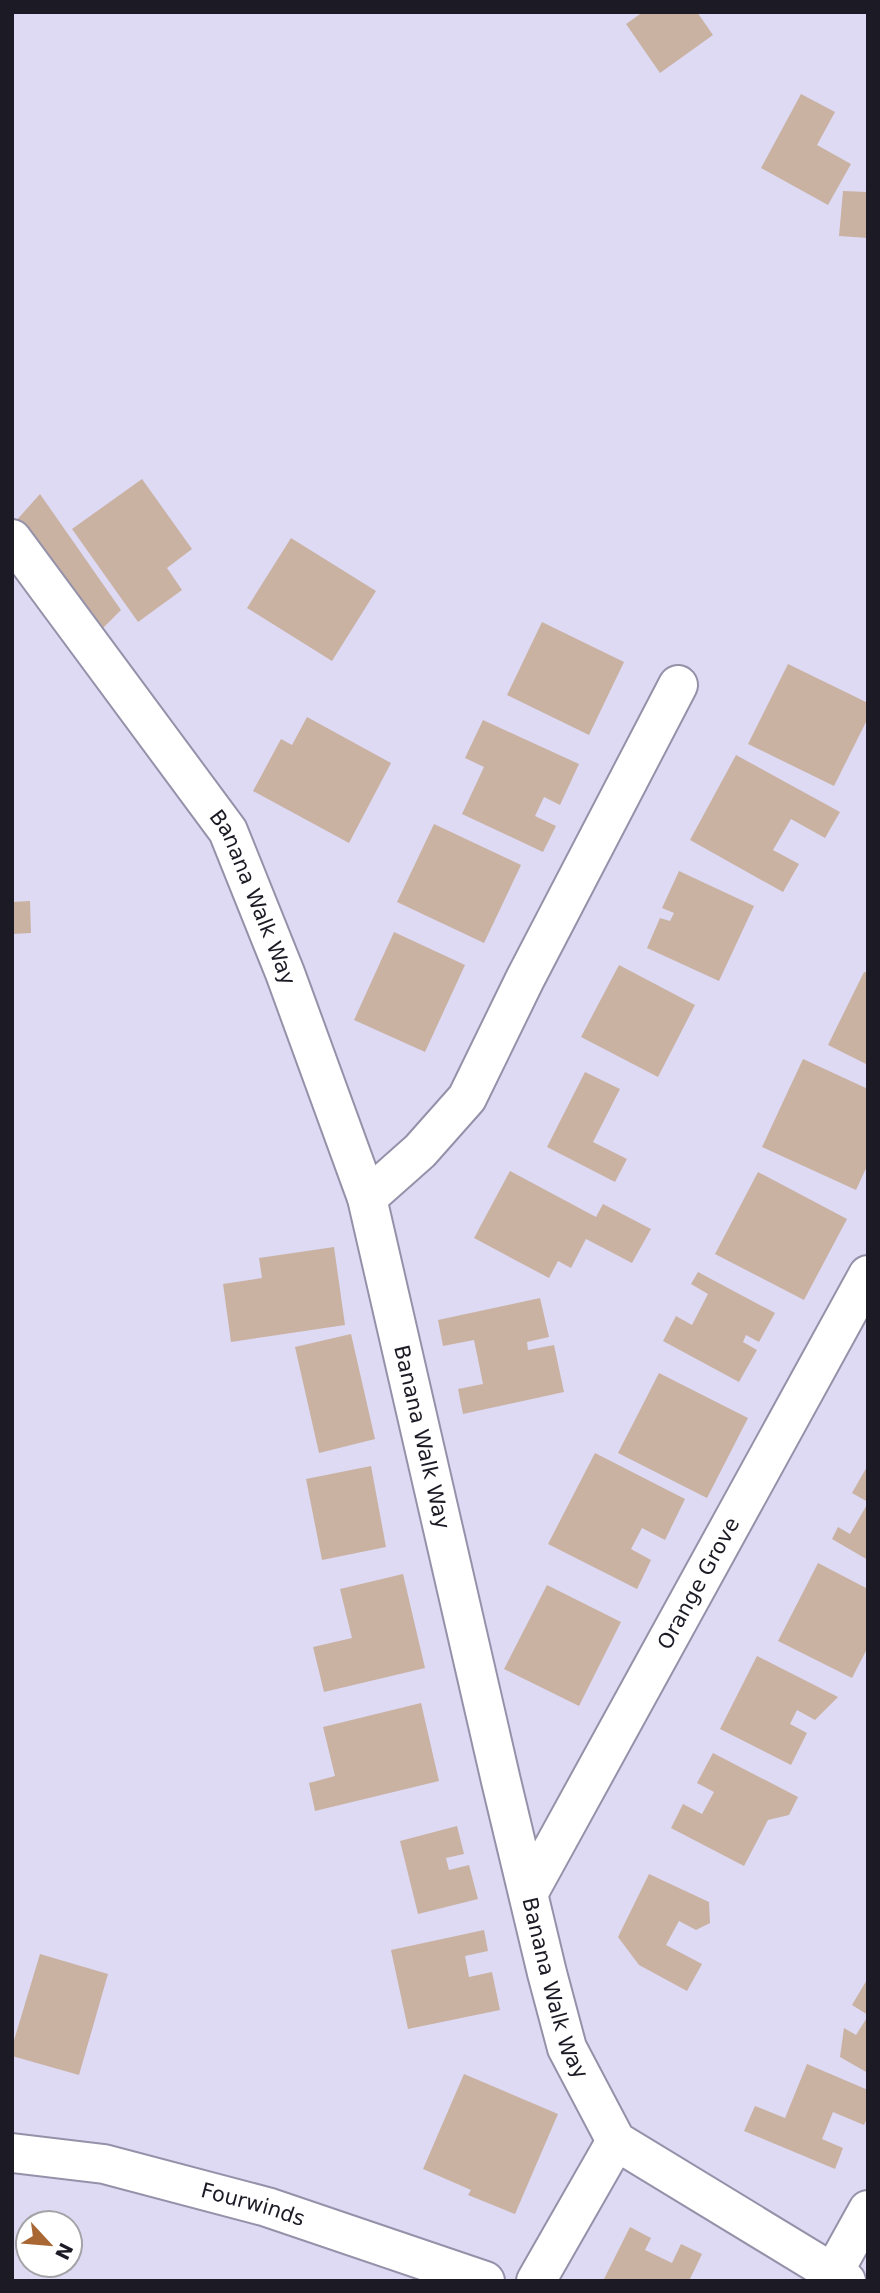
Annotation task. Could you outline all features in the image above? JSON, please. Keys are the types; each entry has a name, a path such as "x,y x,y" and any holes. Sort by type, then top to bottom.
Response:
{"street":[{"name":"Banana Walk Way","path":"12,539 228,831 285,973 367,1198 501,1781 567,2048 616,2141"},
{"path":"367,1198 421,1151 467,1098 525,979 678,685"},
{"name":"Orange Grove","path":"529,1892 868,1275"},
{"path":"536,2281 616,2141 839,2277 868,2210"},
{"name":"Fourwinds","path":"12,2153 104,2164 267,2207 485,2281"}],"building":[{"path":"643,12 697,12 713,35 660,73 626,24"},
{"path":"801,94 835,112 817,145 851,164 828,205 761,168"},
{"path":"843,191 868,192 868,238 839,236"},
{"path":"142,479 192,549 167,568 182,590 138,622 72,529"},
{"path":"40,494 121,610 99,632 15,522"},
{"path":"291,538 376,591 332,661 247,608"},
{"path":"542,622 624,662 589,735 507,695"},
{"path":"788,664 868,703 868,718 834,786 748,744"},
{"path":"307,717 391,763 349,843 253,791 281,739 292,745"},
{"path":"483,720 579,764 560,805 544,797 535,816 556,826 543,852 462,814 484,767 465,758"},
{"path":"736,755 840,812 825,838 791,819 773,850 799,864 783,892 690,840"},
{"path":"434,824 521,865 484,943 397,902"},
{"path":"679,871 754,906 719,981 647,948 660,918 670,921 674,913 662,908"},
{"path":"30,901 31,933 12,934 12,902"},
{"path":"394,932 465,965 425,1052 354,1020"},
{"path":"619,965 695,1005 658,1077 581,1037"},
{"path":"864,972 868,973 868,1065 828,1045"},
{"path":"803,1059 868,1089 868,1164 856,1190 762,1147"},
{"path":"585,1072 620,1089 593,1142 627,1159 615,1182 547,1147"},
{"path":"510,1171 596,1217 603,1204 651,1229 632,1263 586,1239 571,1268 558,1261 549,1278 474,1238"},
{"path":"758,1172 847,1219 804,1300 715,1254"},
{"path":"334,1247 345,1325 231,1342 223,1284 262,1278 259,1258"},
{"path":"698,1272 775,1313 759,1342 746,1335 743,1342 757,1350 739,1382 663,1341 676,1316 692,1325 708,1294 691,1284"},
{"path":"540,1298 549,1337 527,1342 528,1350 554,1345 564,1392 463,1414 458,1389 483,1384 474,1340 443,1346 438,1320"},
{"path":"351,1334 375,1439 319,1453 295,1347"},
{"path":"659,1373 748,1418 707,1498 618,1453"},
{"path":"595,1453 685,1499 665,1540 642,1528 631,1549 651,1560 637,1589 548,1544"},
{"path":"868,1465 868,1502 852,1493"},
{"path":"371,1466 386,1547 322,1560 306,1479"},
{"path":"868,1503 868,1560 832,1539 838,1527 850,1534"},
{"path":"818,1563 868,1589 868,1647 852,1678 778,1641"},
{"path":"403,1574 425,1668 324,1692 313,1647 352,1638 340,1589"},
{"path":"547,1585 621,1622 579,1706 504,1669"},
{"path":"757,1656 838,1697 815,1720 797,1710 790,1724 807,1733 791,1765 720,1729"},
{"path":"421,1703 439,1781 315,1811 309,1783 335,1776 323,1727"},
{"path":"713,1753 798,1797 789,1815 768,1820 744,1866 671,1828 683,1804 702,1814 714,1792 697,1783"},
{"path":"457,1826 464,1854 446,1858 449,1870 469,1865 478,1899 418,1914 400,1841"},
{"path":"649,1874 709,1902 710,1923 696,1930 679,1921 666,1945 702,1964 687,1991 639,1965 618,1937"},
{"path":"484,1930 488,1951 465,1956 469,1977 492,1972 500,2010 408,2029 391,1950"},
{"path":"40,1954 108,1974 79,2075 12,2056 12,2047"},
{"path":"868,1978 868,2015 852,2005"},
{"path":"868,2016 868,2073 840,2057 844,2028 856,2035"},
{"path":"807,2064 868,2090 868,2116 864,2125 833,2112 822,2139 843,2148 835,2169 744,2131 755,2106 785,2118"},
{"path":"464,2074 558,2114 515,2214 468,2195 471,2190 423,2169"},
{"path":"630,2227 651,2238 645,2250 672,2263 681,2244 702,2254 689,2281 603,2281"}]}
